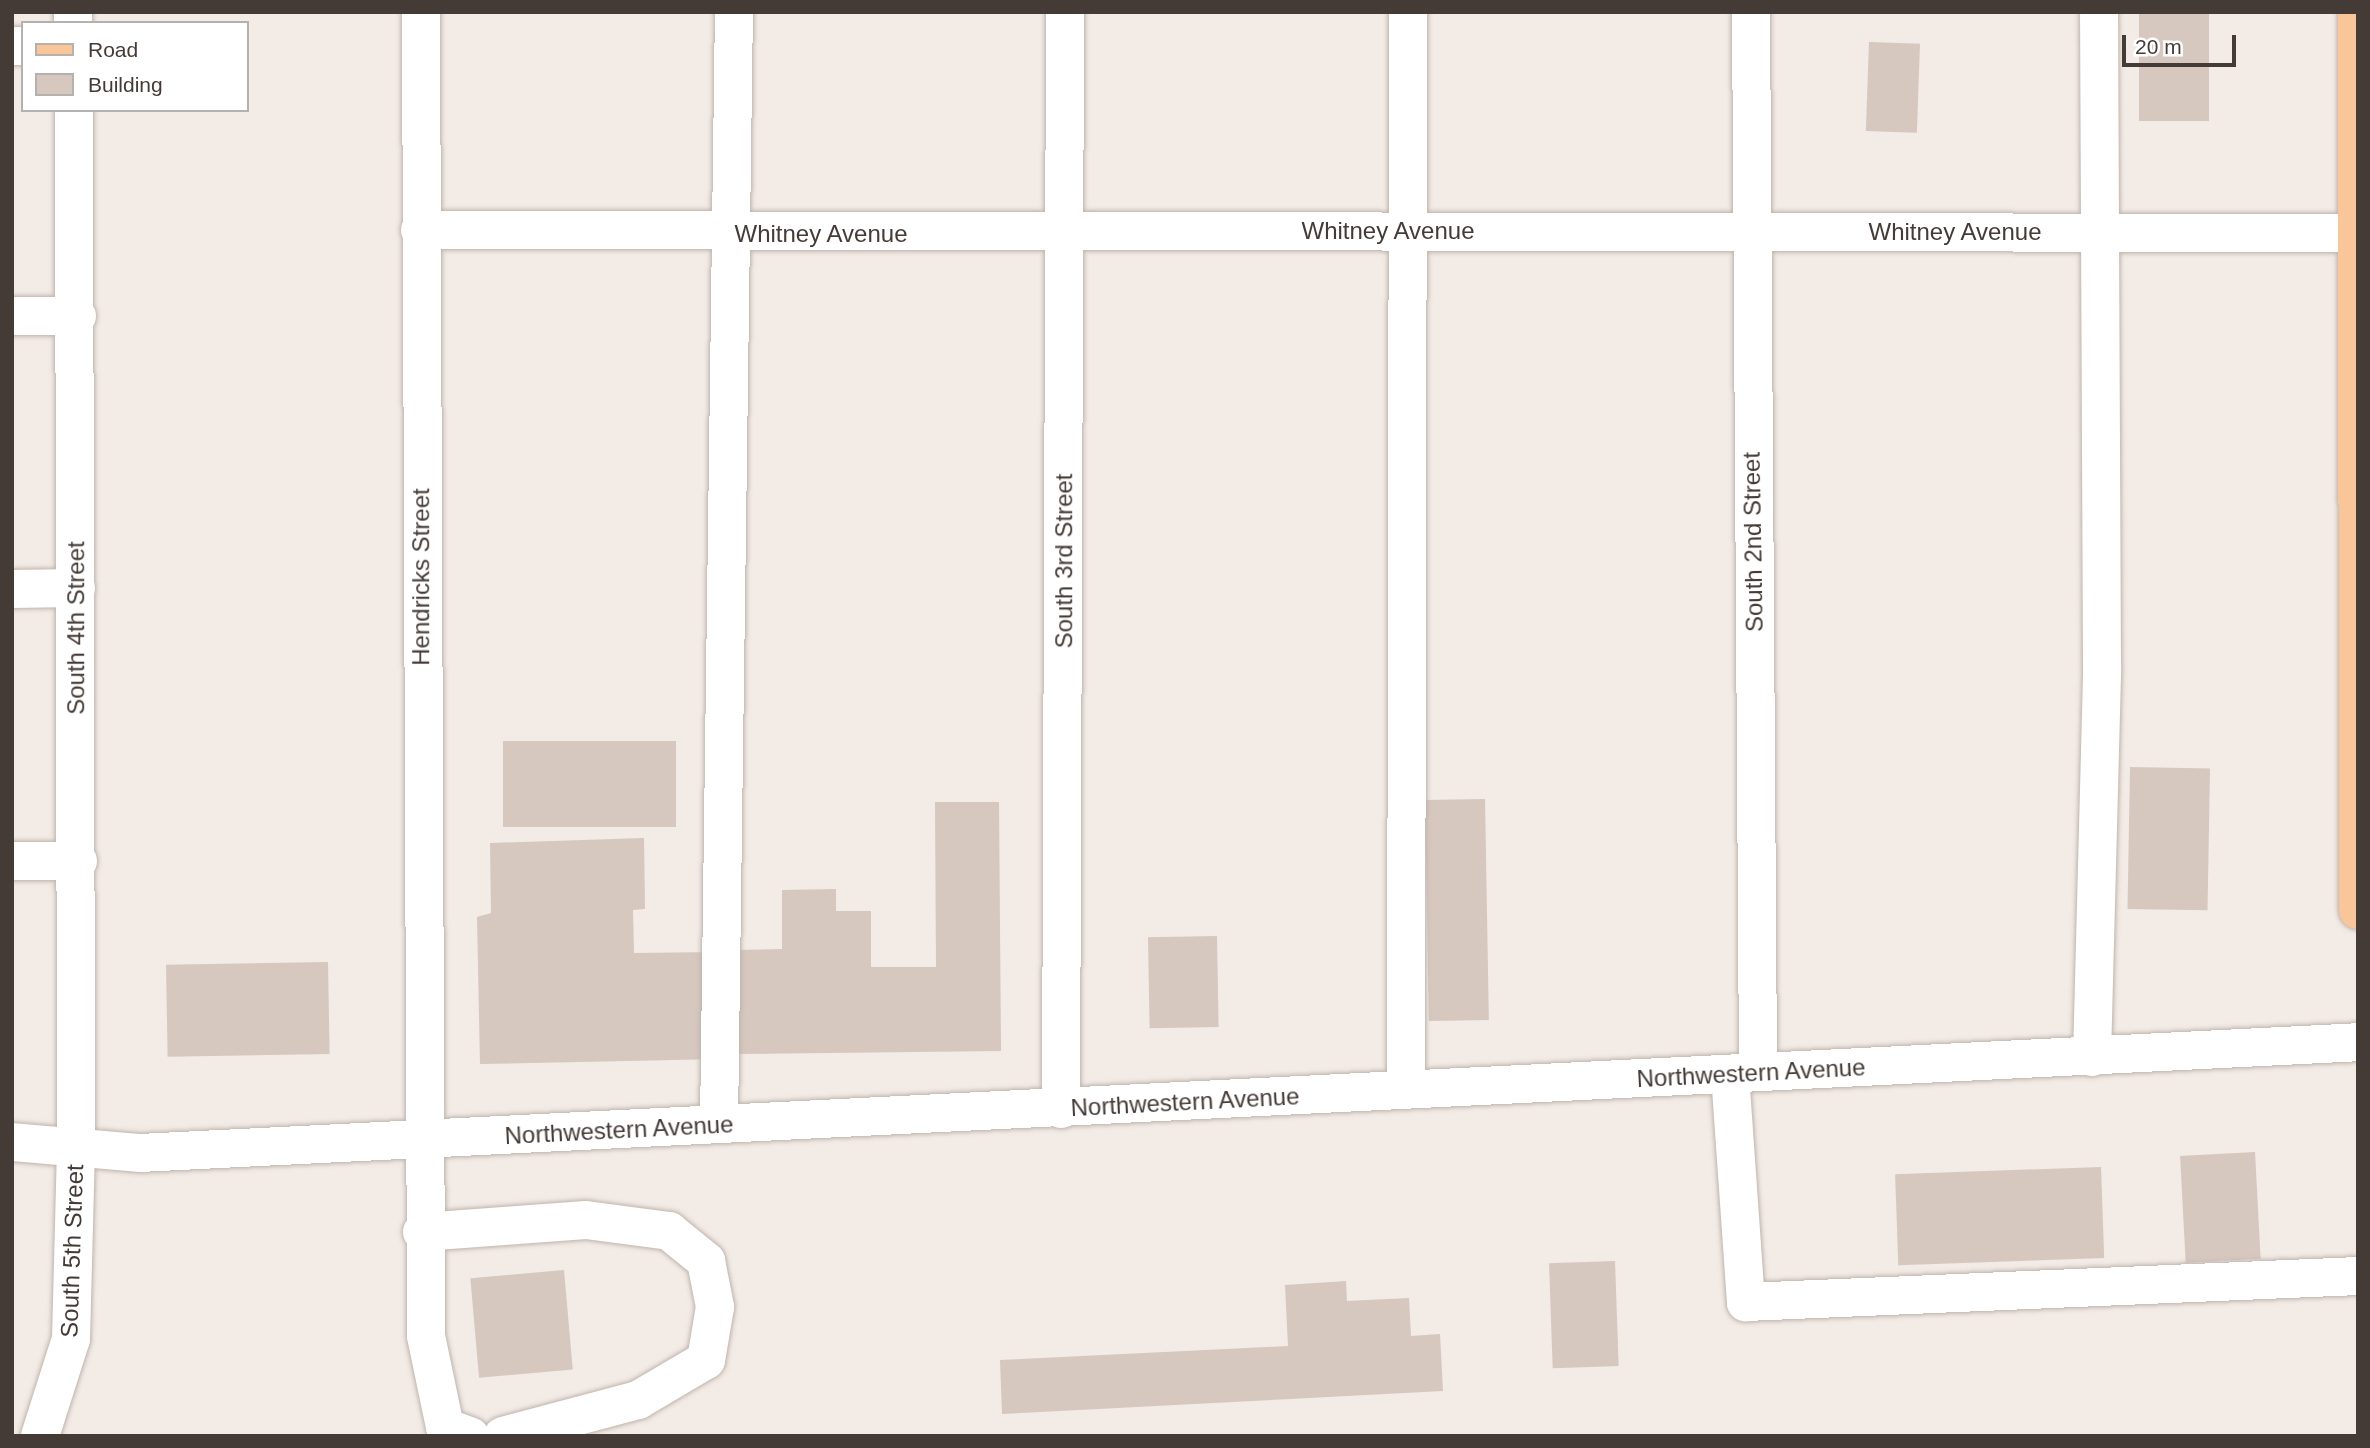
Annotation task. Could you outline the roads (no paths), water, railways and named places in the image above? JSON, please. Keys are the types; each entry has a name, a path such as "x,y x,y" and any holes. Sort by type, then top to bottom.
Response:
{"main road":[{"path":"2357,12 2358,910"}],"street":[{"name":"Hendricks Street","path":"421,12 422,1232 426,1336 446,1427 470,1436"},
{"path":"719,1124 734,12"},
{"name":"South 3rd Street","path":"1061,1109 1065,12"},
{"path":"1406,1090 1408,12"},
{"name":"South 2nd Street","path":"1751,12 1744,1073 1746,1302 2358,1276"},
{"path":"2092,1057 2102,666 2099,12"},
{"name":"South 4th Street","path":"74,112 77,316 76,1147"},
{"name":"Whitney Avenue","path":"420,230 733,234 1407,231 2357,233"},
{"path":"12,316 77,316"},
{"path":"12,589 76,588"},
{"path":"12,861 78,861"},
{"name":"Northwestern Avenue","path":"12,1142 140,1153 422,1141 2358,1042"},
{"name":"South 5th Street","path":"40,1436 71,1339 76,1147"},
{"path":"422,1232 586,1220 669,1231 706,1261 715,1307 706,1360 638,1400 503,1436"}]}
